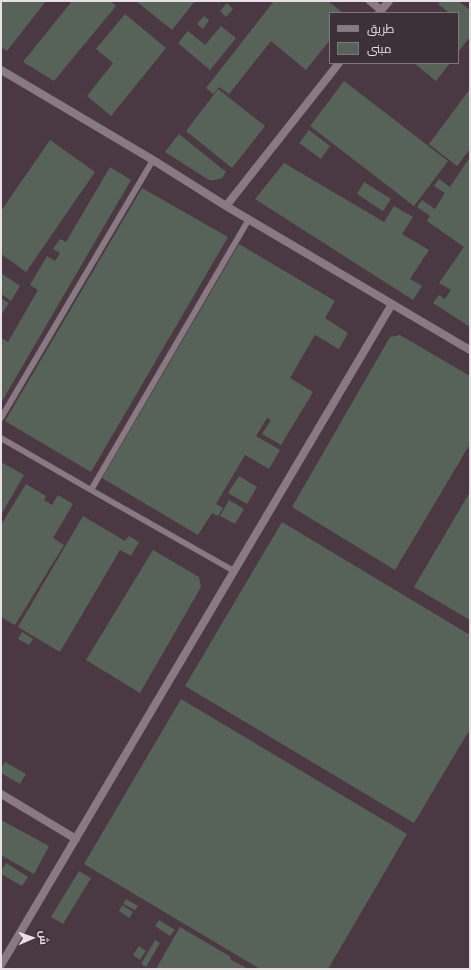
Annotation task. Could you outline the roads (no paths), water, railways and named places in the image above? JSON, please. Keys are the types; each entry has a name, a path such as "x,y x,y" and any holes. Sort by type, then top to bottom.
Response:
{"street":[{"path":"370,1 380,12 389,1"},
{"path":"226,206 339,64"},
{"path":"1,70 153,160 226,206 470,350"},
{"path":"1,965 392,304"},
{"path":"1,794 76,839"}],"lane":[{"path":"1,418 153,160"},
{"path":"91,490 249,219"},
{"path":"1,438 234,571"}]}
